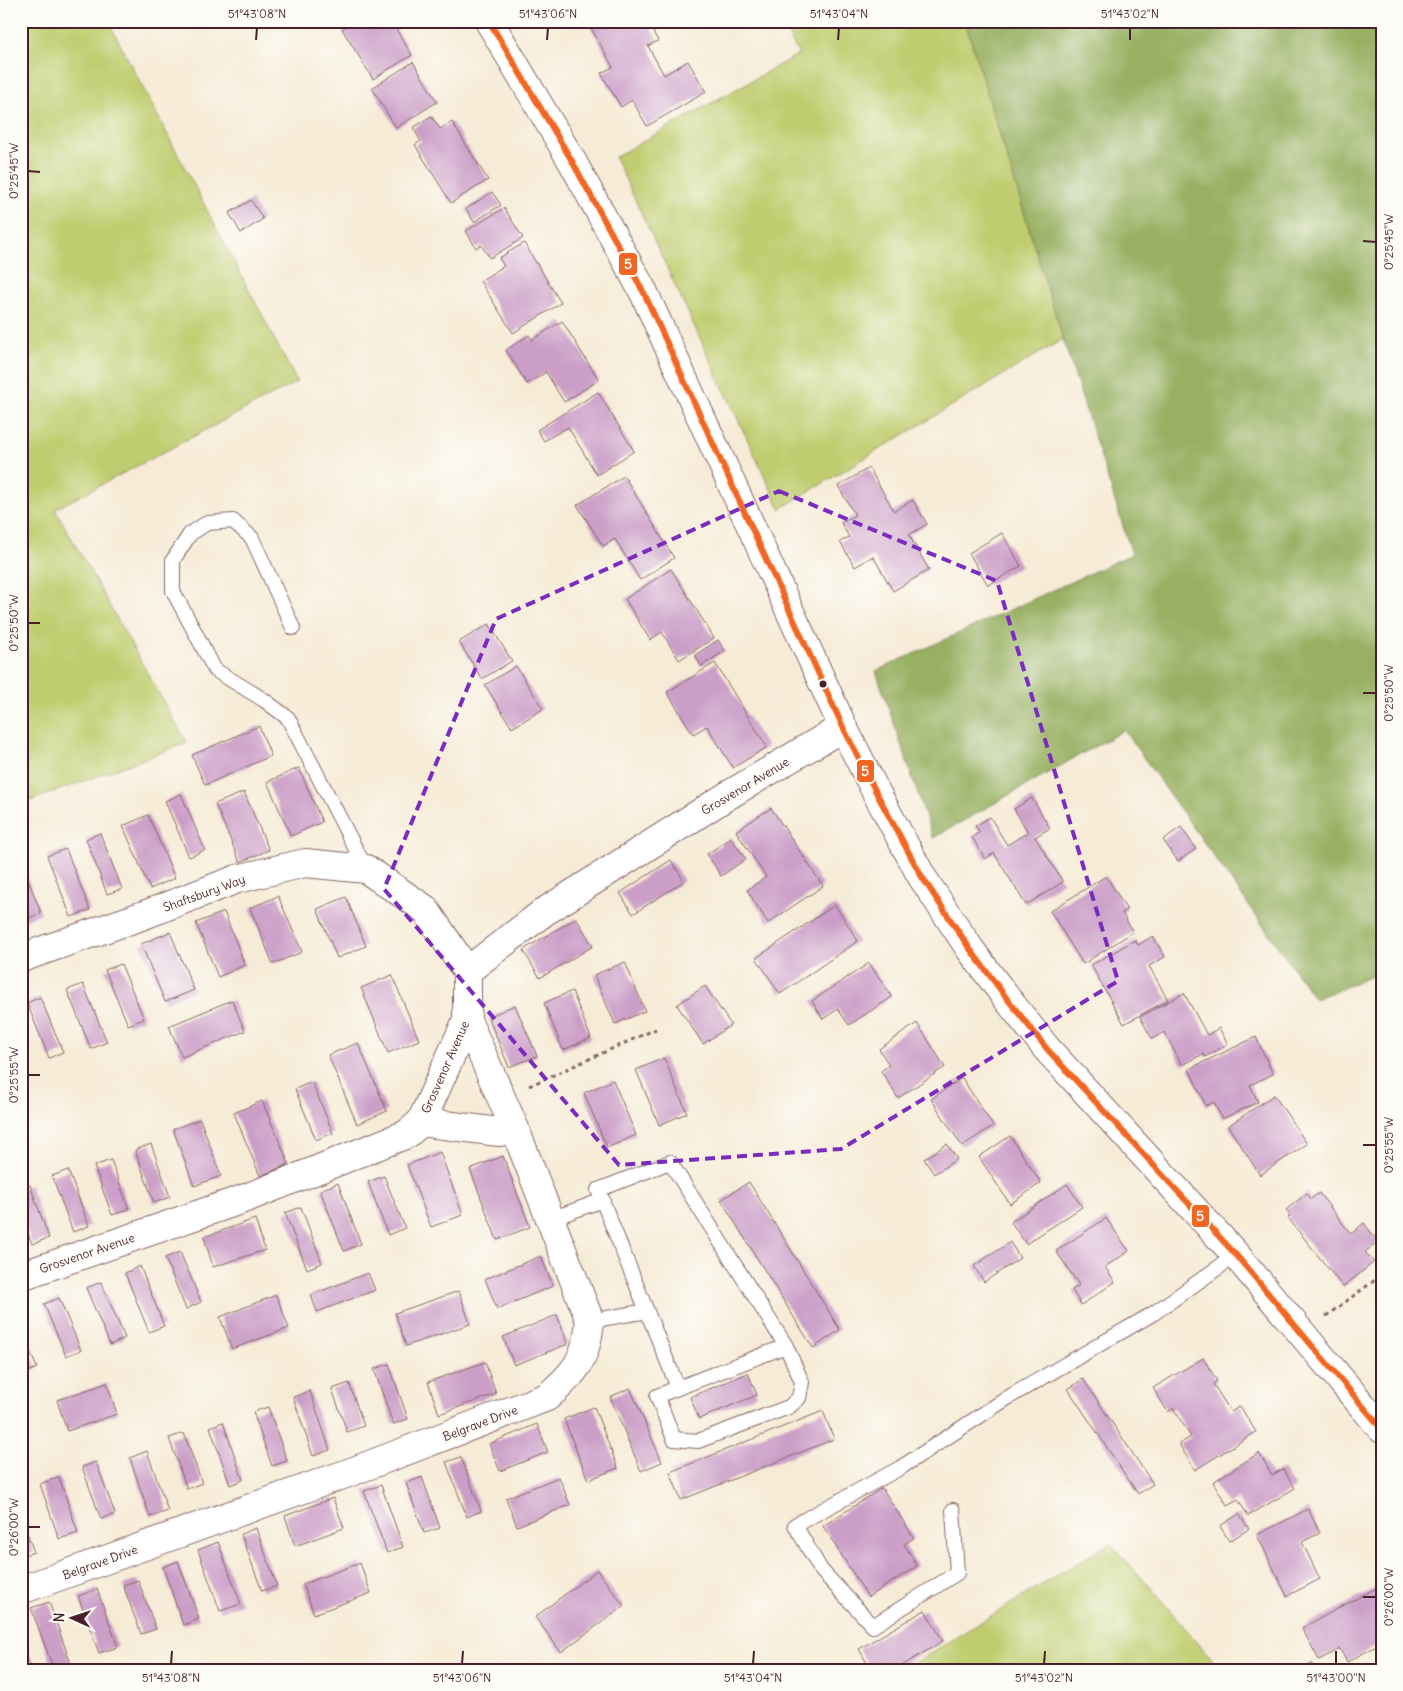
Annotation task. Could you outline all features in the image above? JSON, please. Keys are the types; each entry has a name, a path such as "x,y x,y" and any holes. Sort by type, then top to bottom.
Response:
{"street":[{"path":"489,21 572,161 644,293 843,727 922,877 970,949 1048,1049 1236,1254 1382,1429"},
{"name":"Grosvenor Avenue","path":"21,1276 246,1198 408,1134 421,1122 467,1020 467,971 544,912 728,796 843,727"},
{"name":"Shaftsbury Way","path":"21,958 144,916 237,879 305,863 366,868"},
{"path":"366,868 425,909 467,971"},
{"path":"467,1020 515,1129 590,1321"},
{"path":"421,1122 499,1132 515,1129"},
{"name":"Belgrave Drive","path":"21,1590 352,1472 547,1397 568,1379 580,1362 588,1340 590,1321"}],"lane":[{"path":"292,628 252,538 233,522 207,523 190,534 173,560 173,591 215,670 264,700 288,718 366,868"},
{"path":"678,1388 598,1190 670,1162 786,1346 802,1382 799,1398 789,1407 698,1441 674,1438 657,1396 678,1388 786,1346"},
{"path":"551,1219 602,1200"},
{"path":"952,1510 957,1574 873,1626 821,1570 795,1525 900,1468 1009,1397 1154,1313 1236,1254"},
{"path":"590,1321 646,1310"}],"path":[{"path":"502,1098 656,1028"},
{"path":"1303,1333 1382,1275"}],"highlighted area":[{"path":"779,491 997,581 1118,981 841,1149 619,1165 384,889 496,619"}],"green space":[{"path":"21,21 108,21 297,382 55,509 187,743 21,804"},
{"path":"780,21 965,21 1063,339 780,509 615,157 799,54"},
{"path":"965,21 1382,21 1382,972 1315,999 1124,730 933,838 876,671 1132,554 1063,339"},
{"path":"1110,1543 1221,1670 903,1670"}],"building":[{"path":"354,21 391,21 412,55 373,79 342,29"},
{"path":"587,21 647,21 658,41 648,46 664,75 688,61 706,92 647,126 632,100 621,107 601,73 613,67"},
{"path":"413,62 437,102 396,128 372,88"},
{"path":"431,116 440,129 452,122 488,180 451,203 415,145 421,141 413,128"},
{"path":"492,192 501,205 474,222 466,209"},
{"path":"251,200 263,219 241,233 229,213"},
{"path":"504,208 523,238 490,258 481,245 476,248 466,231"},
{"path":"524,243 561,303 513,333 480,281 504,266 499,258"},
{"path":"562,321 599,380 564,402 546,372 527,384 506,350 529,335 532,340"},
{"path":"598,392 634,451 597,475 568,427 544,441 537,430"},
{"path":"869,468 894,511 913,500 927,524 909,535 929,570 893,591 873,556 855,567 840,542 849,537 841,523 855,515 838,486"},
{"path":"624,476 674,558 640,580 615,539 603,546 577,505"},
{"path":"1002,533 1021,566 988,585 969,553"},
{"path":"671,569 714,638 679,660 662,632 650,640 625,599"},
{"path":"489,624 512,661 482,679 459,642"},
{"path":"718,640 725,651 701,666 695,655"},
{"path":"715,663 767,747 733,768 707,726 693,734 667,692"},
{"path":"516,666 543,709 512,728 485,685"},
{"path":"259,726 271,756 205,785 192,755"},
{"path":"299,768 322,822 291,836 267,782"},
{"path":"244,792 269,850 240,862 215,804"},
{"path":"181,794 205,850 189,857 165,801"},
{"path":"1032,798 1050,828 1035,837 1063,882 1026,905 994,853 985,859 972,837 980,832 975,826 990,817 1007,845 1028,832 1014,809"},
{"path":"771,808 823,886 768,923 747,890 766,877 736,831"},
{"path":"148,815 175,878 150,889 123,826"},
{"path":"1181,827 1196,849 1178,861 1163,840"},
{"path":"100,833 122,889 107,894 86,839"},
{"path":"731,838 746,859 721,876 707,854"},
{"path":"66,849 90,910 71,917 47,856"},
{"path":"671,860 684,881 633,914 620,893"},
{"path":"21,866 23,866 41,913 22,921"},
{"path":"1106,876 1127,910 1122,913 1133,932 1083,964 1050,911"},
{"path":"278,896 302,952 273,964 250,908"},
{"path":"346,897 366,946 337,958 317,909"},
{"path":"835,905 858,941 780,994 756,958"},
{"path":"224,912 245,965 218,977 196,923"},
{"path":"576,918 593,946 540,978 523,950"},
{"path":"170,932 194,990 165,1002 141,944"},
{"path":"1153,936 1165,957 1149,966 1168,1000 1124,1024 1091,965 1135,940 1138,945"},
{"path":"625,962 645,1011 615,1024 594,975"},
{"path":"869,963 892,997 849,1025 838,1009 823,1019 812,1001"},
{"path":"121,964 144,1019 128,1025 105,970"},
{"path":"392,975 419,1040 388,1053 361,988"},
{"path":"83,984 107,1042 91,1049 67,990"},
{"path":"705,986 731,1025 703,1044 677,1005"},
{"path":"572,991 591,1038 563,1050 544,1003"},
{"path":"1184,993 1207,1035 1219,1028 1228,1044 1205,1057 1203,1054 1182,1065 1164,1032 1152,1039 1140,1017"},
{"path":"40,997 63,1052 49,1058 27,1003"},
{"path":"232,1000 245,1031 182,1057 169,1026"},
{"path":"515,1005 537,1056 509,1067 488,1017"},
{"path":"917,1023 945,1067 898,1098 881,1071 889,1065 879,1049"},
{"path":"1256,1037 1273,1074 1250,1085 1258,1102 1222,1119 1214,1102 1206,1106 1189,1069"},
{"path":"358,1043 387,1111 357,1124 328,1055"},
{"path":"664,1058 687,1113 659,1125 636,1070"},
{"path":"962,1078 993,1126 962,1146 931,1099"},
{"path":"613,1080 636,1135 607,1148 584,1093"},
{"path":"312,1082 333,1133 316,1140 295,1089"},
{"path":"1274,1095 1307,1144 1260,1175 1228,1126"},
{"path":"262,1101 289,1164 260,1176 234,1113"},
{"path":"200,1119 221,1176 194,1186 173,1129"},
{"path":"1010,1136 1041,1183 1010,1204 979,1157"},
{"path":"151,1144 170,1197 154,1203 135,1150"},
{"path":"947,1144 957,1159 934,1174 924,1159"},
{"path":"440,1152 463,1215 431,1227 407,1165"},
{"path":"503,1156 530,1227 497,1240 470,1169"},
{"path":"111,1160 129,1209 112,1215 94,1166"},
{"path":"68,1170 89,1226 73,1232 52,1176"},
{"path":"384,1176 405,1228 388,1235 368,1182"},
{"path":"749,1182 840,1330 813,1348 721,1200"},
{"path":"338,1183 361,1244 344,1251 320,1190"},
{"path":"1067,1184 1082,1207 1026,1244 1011,1222"},
{"path":"30,1185 49,1238 32,1244 21,1216 21,1189"},
{"path":"1307,1193 1311,1199 1319,1193 1351,1234 1364,1223 1378,1242 1365,1252 1374,1262 1343,1287 1288,1218 1290,1216 1286,1210"},
{"path":"301,1207 322,1263 307,1269 285,1213"},
{"path":"1106,1218 1129,1251 1105,1267 1115,1282 1081,1305 1072,1290 1079,1285 1056,1251"},
{"path":"255,1219 265,1250 213,1267 204,1237"},
{"path":"1010,1242 1020,1258 984,1282 974,1266"},
{"path":"180,1252 201,1302 186,1309 165,1258"},
{"path":"541,1256 553,1286 497,1309 485,1279"},
{"path":"140,1266 164,1326 149,1332 125,1273"},
{"path":"368,1273 375,1290 317,1312 311,1295"},
{"path":"101,1282 125,1338 110,1345 86,1288"},
{"path":"459,1291 470,1324 406,1346 395,1313"},
{"path":"276,1295 289,1328 232,1349 220,1317"},
{"path":"59,1298 81,1350 66,1356 44,1304"},
{"path":"557,1315 568,1344 514,1365 503,1337"},
{"path":"21,1329 37,1368 23,1374 21,1370"},
{"path":"1203,1358 1217,1381 1213,1384 1231,1412 1240,1406 1256,1432 1195,1470 1179,1444 1191,1437 1173,1408 1168,1412 1153,1388"},
{"path":"485,1362 496,1394 439,1414 428,1382"},
{"path":"389,1364 408,1419 393,1424 374,1369"},
{"path":"748,1373 757,1395 699,1419 690,1397"},
{"path":"1083,1379 1153,1484 1138,1494 1068,1389"},
{"path":"107,1383 117,1414 67,1431 57,1400"},
{"path":"349,1383 364,1426 347,1432 332,1389"},
{"path":"630,1388 662,1462 641,1471 610,1397"},
{"path":"310,1391 330,1450 313,1456 293,1397"},
{"path":"268,1407 287,1461 272,1466 253,1412"},
{"path":"594,1407 618,1468 588,1480 564,1419"},
{"path":"823,1411 834,1439 681,1500 670,1472"},
{"path":"223,1422 243,1480 230,1485 210,1427"},
{"path":"537,1424 548,1452 500,1471 489,1444"},
{"path":"184,1433 202,1483 187,1489 169,1438"},
{"path":"147,1451 168,1511 150,1517 130,1458"},
{"path":"1259,1453 1272,1475 1283,1469 1295,1488 1248,1516 1238,1499 1227,1505 1213,1482"},
{"path":"461,1457 481,1511 467,1517 446,1462"},
{"path":"96,1462 115,1514 101,1519 82,1467"},
{"path":"59,1477 78,1533 59,1539 40,1484"},
{"path":"422,1477 440,1528 424,1533 406,1483"},
{"path":"559,1477 570,1505 517,1526 506,1498"},
{"path":"381,1485 403,1547 387,1553 364,1491"},
{"path":"882,1488 914,1538 904,1544 917,1566 868,1597 823,1526"},
{"path":"333,1498 344,1528 295,1546 285,1516"},
{"path":"1308,1509 1320,1533 1302,1542 1320,1579 1287,1596 1257,1535"},
{"path":"1239,1514 1249,1529 1229,1541 1220,1526"},
{"path":"21,1517 34,1552 21,1556"},
{"path":"256,1528 277,1586 262,1591 241,1534"},
{"path":"218,1542 241,1604 220,1611 198,1550"},
{"path":"178,1561 199,1619 183,1625 163,1567"},
{"path":"360,1563 371,1593 314,1614 303,1584"},
{"path":"597,1570 624,1606 561,1652 535,1617"},
{"path":"138,1580 156,1629 141,1634 123,1585"},
{"path":"1376,1588 1382,1599 1382,1643 1347,1662 1340,1649 1319,1660 1302,1628"},
{"path":"97,1589 118,1647 99,1653 78,1596"},
{"path":"49,1602 72,1667 64,1670 54,1670 31,1608"},
{"path":"925,1610 943,1641 895,1670 871,1670 859,1649"},
{"path":"21,1641 32,1670 21,1670"},
{"path":"1312,1663 1315,1670 1297,1670"}],"transit line":[{"name":"5","path":"489,21 572,161 644,293 843,727 922,877 970,949 1047,1049 1236,1255 1382,1429"}]}
